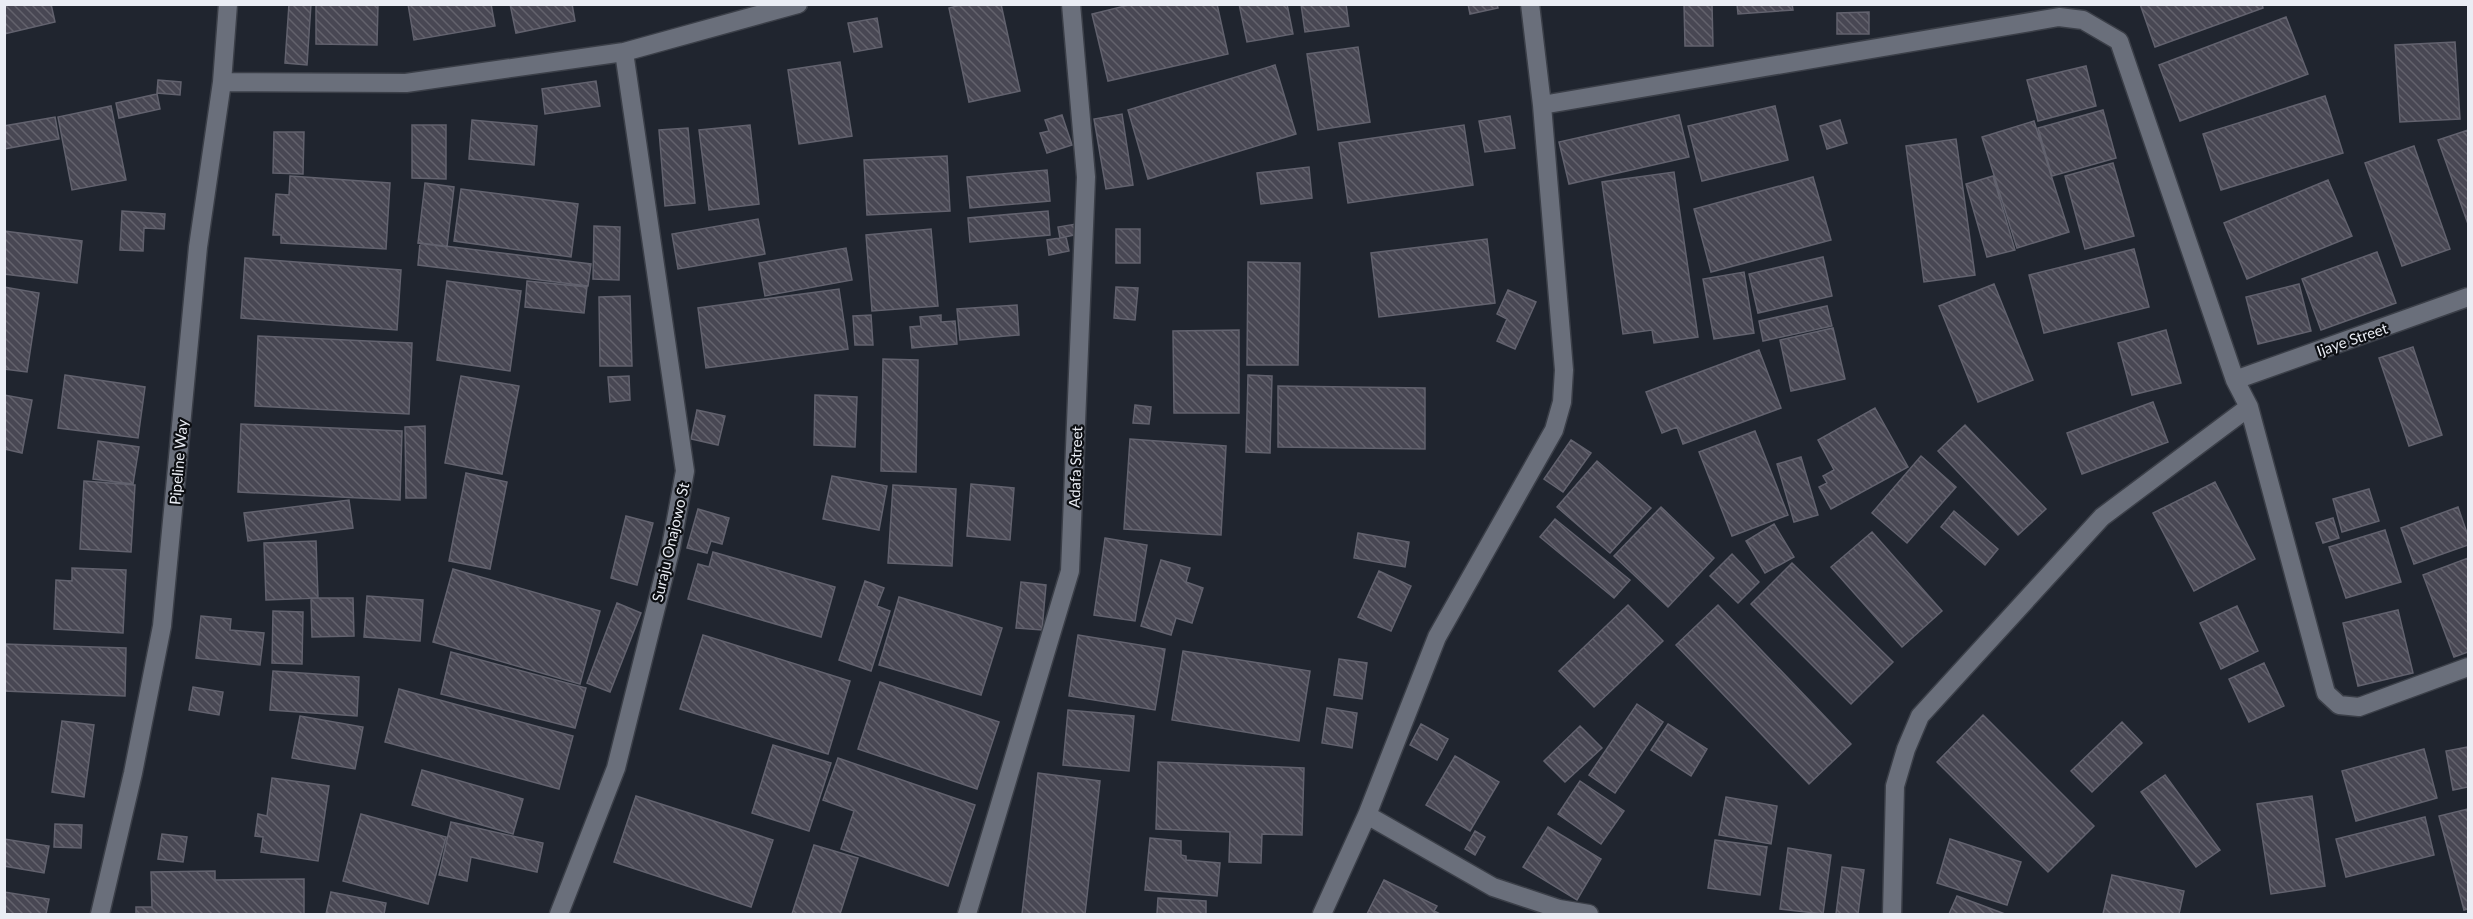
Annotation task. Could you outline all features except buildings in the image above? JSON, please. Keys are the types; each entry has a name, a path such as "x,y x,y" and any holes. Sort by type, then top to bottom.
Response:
{"street":[{"name":"Pipeline Way","path":"100,915 133,773 162,626 198,247 222,82 228,4"},
{"path":"222,82 406,83 624,52 798,4"},
{"name":"Adafa Street","path":"967,915 1070,571 1086,177 1071,4"},
{"path":"1322,915 1366,815 1437,637 1554,430 1562,402 1564,370 1542,105 1530,4"},
{"path":"1542,105 2059,16 2083,20 2119,41 2235,380 2249,407 2326,693 2339,705 2359,706 2469,667"},
{"name":"Suraju Onajowo St","path":"559,915 616,768 671,547 686,471 624,52"},
{"name":"Ijaye Street","path":"2235,380 2469,297"},
{"path":"1892,915 1895,786 1906,749 1920,716 2102,517 2249,407"},
{"path":"1366,815 1493,887 1559,909 1589,915"}]}
